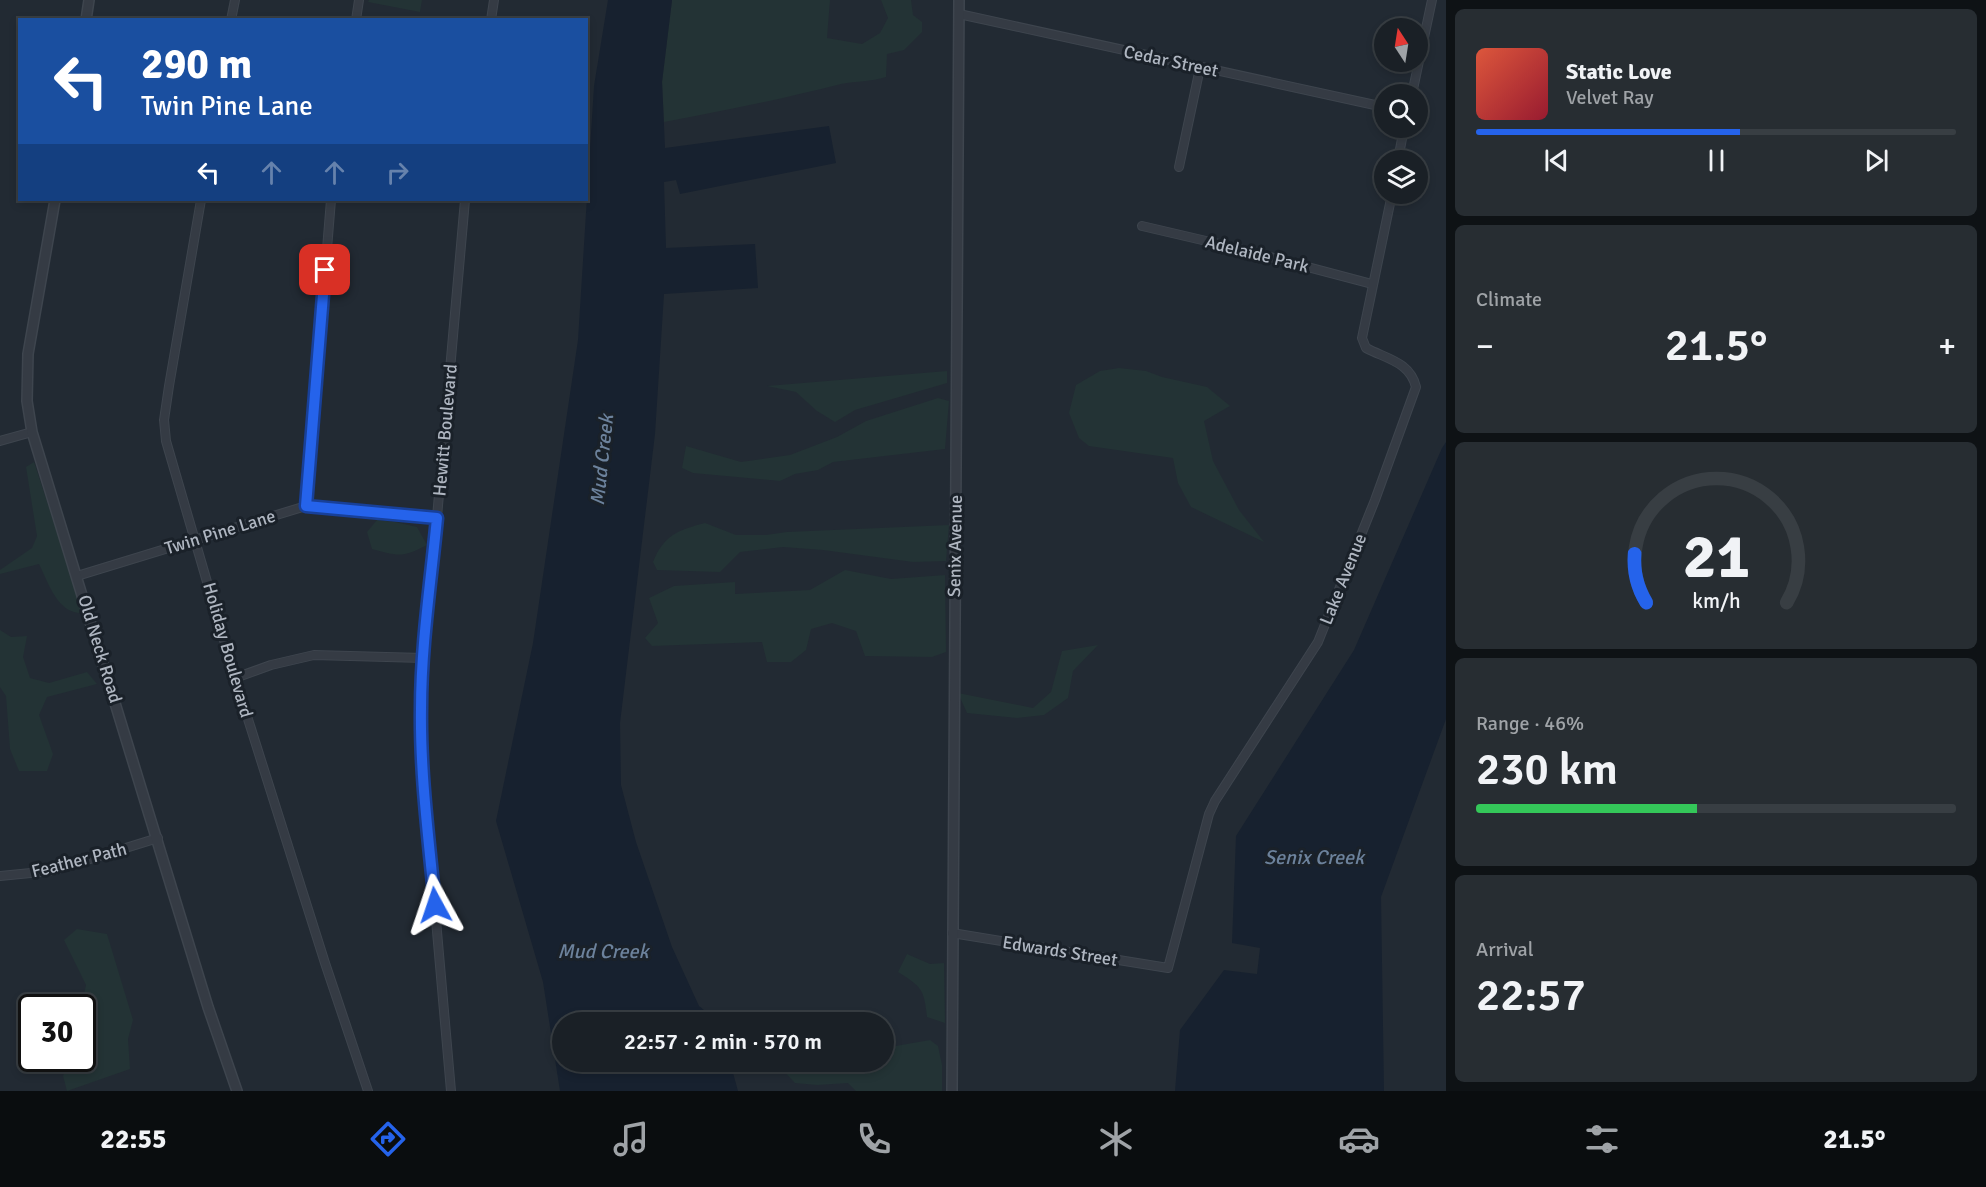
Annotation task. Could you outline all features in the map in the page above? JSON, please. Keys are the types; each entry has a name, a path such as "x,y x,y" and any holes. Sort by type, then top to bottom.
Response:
{"street":[{"path":"86,18 89,0"},
{"path":"231,18 235,0"},
{"path":"356,18 359,0"},
{"path":"491,18 494,0"},
{"name":"Senix Avenue","path":"952,1091 959,0"},
{"path":"1414,84 1432,0"},
{"name":"Cedar Street","path":"959,14 1374,105"},
{"path":"1179,167 1200,68"},
{"name":"Old Neck Road","path":"55,201 28,354 27,401 32,432 208,1007 237,1091"},
{"name":"Holiday Boulevard","path":"201,201 164,420 166,441 324,963 368,1091"},
{"path":"306,506 331,201"},
{"name":"Hewitt Boulevard","path":"451,1091 421,749 423,658 465,201"},
{"name":"Lake Avenue","path":"1168,968 1209,814 1215,801 1318,642 1376,500 1412,402 1416,387 1414,376 1406,367 1366,348 1362,338 1390,204"},
{"name":"Adelaide Park","path":"1142,226 1372,284"},
{"path":"0,441 32,432"},
{"name":"Twin Pine Lane","path":"77,576 306,506 437,518"},
{"path":"236,678 271,665 314,655 423,658"},
{"name":"Feather Path","path":"0,876 51,871 158,838"},
{"name":"Edwards Street","path":"952,933 1168,968"}],"shaded area":[{"path":"369,0 422,0 420,12 368,2"},
{"path":"672,0 830,0 827,38 862,44 880,33 888,18 881,0 911,0 913,15 922,22 922,32 904,50 887,54 886,77 841,84 664,122 662,82"},
{"path":"1119,368 1146,371 1207,387 1230,406 1204,421 1213,461 1239,510 1264,542 1191,507 1178,483 1173,458 1089,446 1079,438 1069,413 1076,385 1100,371"},
{"path":"947,371 947,383 855,410 835,422 817,411 796,392 767,386"},
{"path":"938,398 949,401 945,449 833,462 818,470 795,474 780,481 693,473 682,468 686,446 741,462 790,455 837,437 866,421"},
{"path":"34,462 84,613 67,609 61,604 39,564 0,574 0,570 32,548 37,536 26,467"},
{"path":"377,520 417,527 427,545 406,554 372,549 367,532"},
{"path":"705,523 736,535 949,525 946,561 913,562 783,547 740,552 720,572 657,570 653,562 667,540 680,531"},
{"path":"845,570 891,579 945,575 946,652 932,657 865,656 856,631 832,623 811,629 806,650 791,662 767,662 762,642 652,646 645,638 658,623 649,598 674,586 735,582 735,594 810,590"},
{"path":"0,630 11,637 27,636 23,657 30,678 49,683 87,672 97,684 47,697 39,715 53,754 47,771 19,771 10,749 6,696 0,687"},
{"path":"1098,645 1073,671 1068,698 1044,715 1017,718 967,713 958,693 1033,708 1051,692 1062,651"},
{"path":"77,929 107,934 133,1020 128,1039 130,1069 67,1091 63,1076 65,1072 96,1072 96,994 84,994 86,985 64,940"},
{"path":"907,954 930,964 944,963 945,1023 927,1017 923,994 917,985 898,972"},
{"path":"930,1040 938,1046 942,1065 942,1091 856,1091 848,1083 817,1085 795,1083 785,1072 894,1072 894,1046"}],"water":[{"name":"Mud Creek","path":"608,0 672,0 662,82 665,148 829,126 836,163 680,194 676,180 664,182 666,248 755,244 758,288 664,294 655,434 620,723 621,785 636,842 672,947 699,1006 706,1012 552,1012 552,1040 543,982 496,821 533,643 578,340 594,86"},
{"name":"Senix Creek","path":"1446,442 1446,719 1381,897 1384,1091 1175,1091 1180,1030 1224,970 1257,974 1260,948 1232,943 1236,836 1354,650"},
{"name":"Mud Creek","path":"557,1072 733,1072 738,1091 560,1091"}],"route":[{"path":"325,270 306,506 437,518 423,658 421,710 421,749 435,905"}]}
